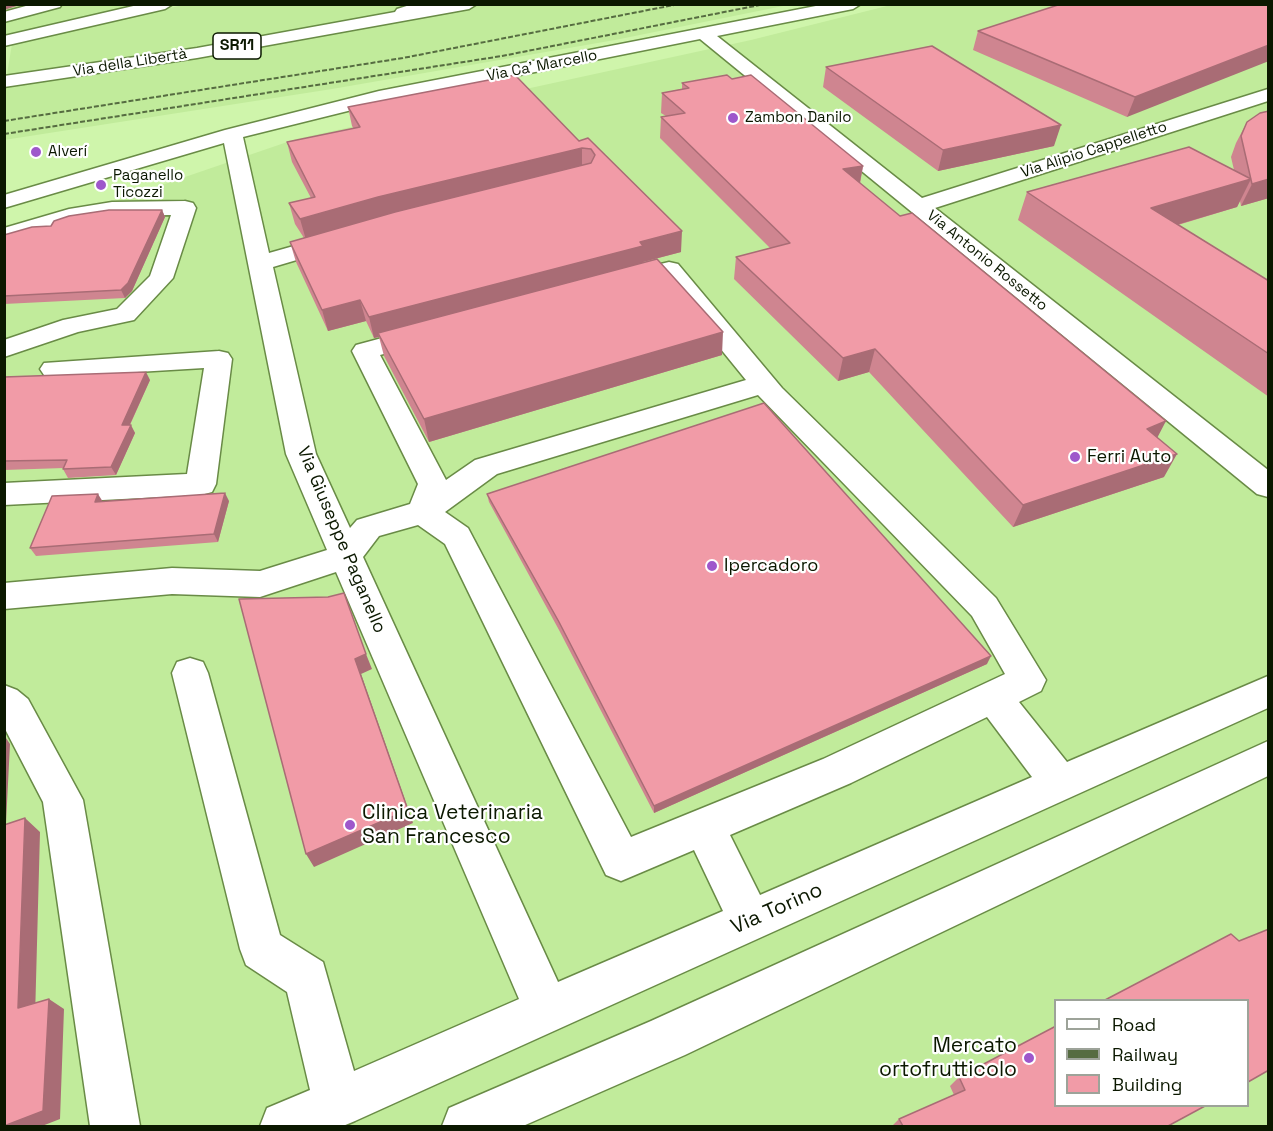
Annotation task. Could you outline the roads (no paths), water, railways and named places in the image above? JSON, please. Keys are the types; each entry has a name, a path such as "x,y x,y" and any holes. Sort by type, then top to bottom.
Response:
{"main road":[{"path":"4,16 54,4"},
{"path":"4,41 165,4"},
{"name":"Via della Libertà","path":"4,72 383,12 403,12 435,4"},
{"name":"Via della Libertà","path":"4,82 197,53 469,4"},
{"name":"Via Ca' Marcello","path":"232,134 379,97 705,35 853,4"},
{"name":"Via Antonio Rossetto","path":"705,35 1269,486"},
{"name":"Via Alipio Cappelletto","path":"919,206 1269,95"},
{"path":"4,202 232,134"},
{"name":"Via Giuseppe Paganello","path":"232,134 301,454 548,1011"},
{"path":"4,235 80,214 112,209 184,208 161,278 125,315 72,325 4,349"},
{"path":"260,263 358,235"},
{"path":"423,512 457,536 621,861 837,771 1028,680 984,607 764,384 669,269 592,288"},
{"path":"423,512 433,484 365,351 456,326"},
{"path":"4,494 201,484 219,359 54,369"},
{"path":"4,596 172,581 260,584 346,556 368,528 423,512 486,467 764,384"},
{"path":"190,673 262,949 307,978 338,1104"},
{"name":"Via Torino","path":"285,1126 1269,691"},
{"path":"993,697 1060,783"},
{"path":"4,701 15,710 63,800 115,1126"},
{"path":"467,1126 678,1033 1269,758"},
{"path":"704,827 750,921"}],"railway":[{"path":"4,121 403,58 679,4"},
{"path":"4,134 502,56 765,4"}],"place":[{"name":"Zambon Danilo","path":"733,118"},
{"name":"Alverí","path":"36,152"},
{"name":"Paganello Ticozzi","path":"101,185"},
{"name":"Ferri Auto","path":"1075,457"},
{"name":"Ipercadoro","path":"712,566"},
{"name":"Clinica Veterinaria San Francesco","path":"350,825"},
{"name":"Mercato ortofrutticolo","path":"1029,1058"}]}
